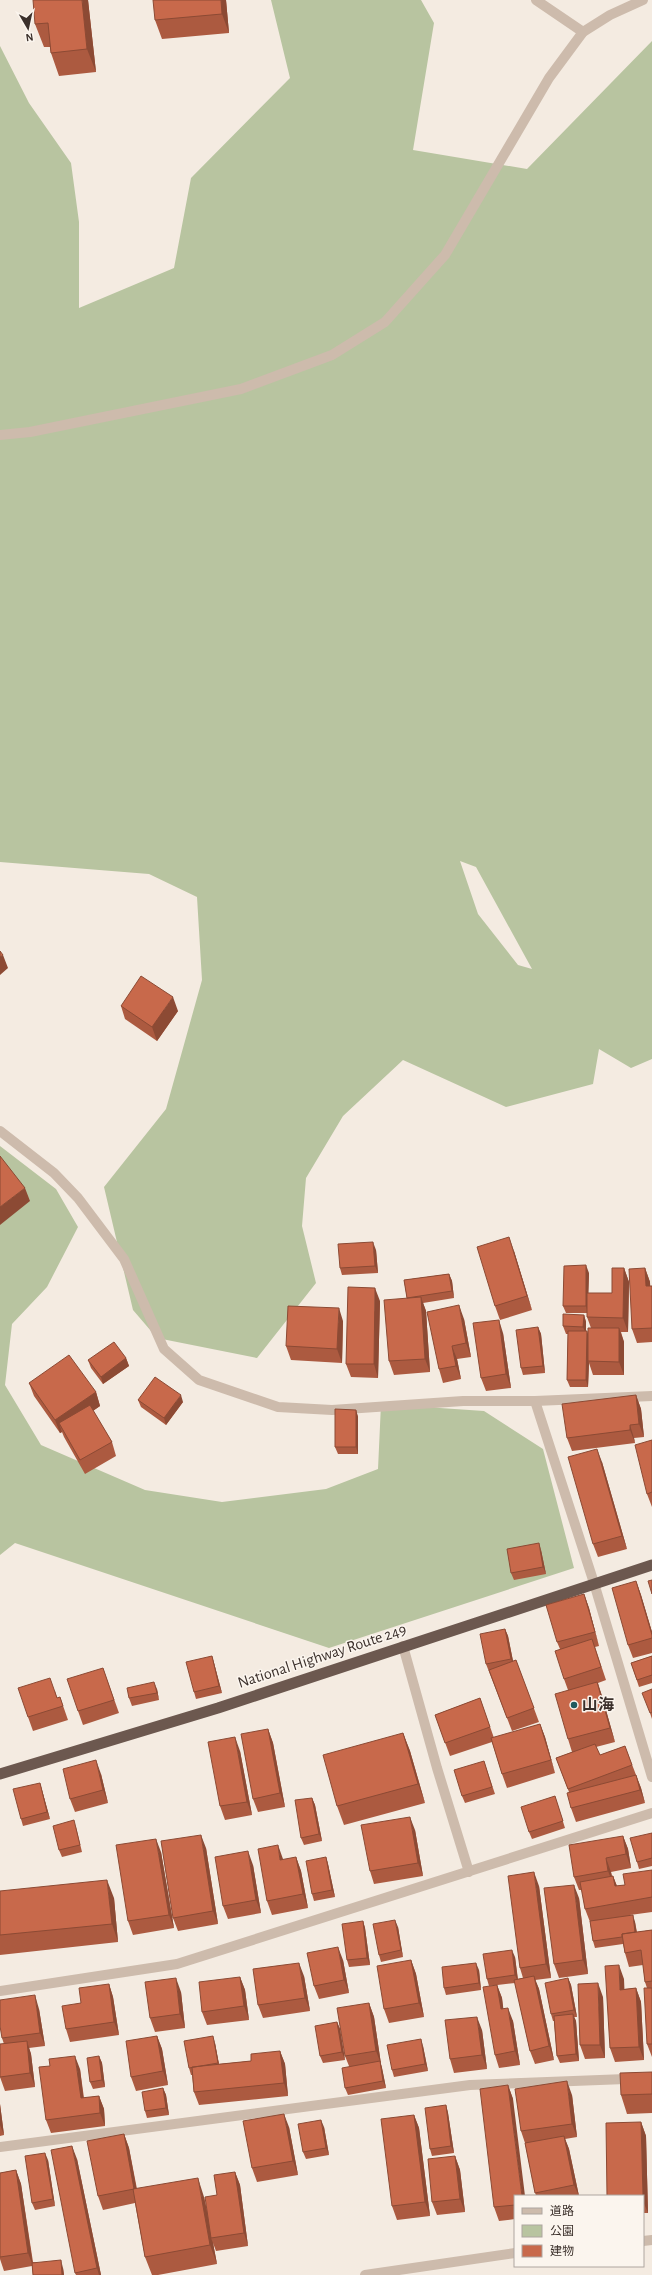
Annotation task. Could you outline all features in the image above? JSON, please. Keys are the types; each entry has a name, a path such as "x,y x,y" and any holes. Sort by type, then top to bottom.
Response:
{"highway":[{"name":"National Highway Route 249","path":"0,1774 218,1708 652,1565"}],"street":[{"path":"536,0 583,32"},
{"path":"0,436 30,432 241,389 332,355 385,322 445,256 549,78 583,32 610,15 643,0"},
{"path":"0,1131 54,1173 78,1198 124,1259 164,1349 200,1380 278,1407 332,1410 463,1401 535,1401 652,1396"},
{"path":"535,1401 594,1583 652,1777"},
{"path":"403,1646 437,1768 469,1872"},
{"path":"0,1991 177,1964 652,1813"},
{"path":"0,2147 470,2086 652,2078"},
{"path":"365,2275 514,2253"}],"green space":[{"path":"271,0 421,0 434,23 413,150 527,169 652,41 652,1059 631,1068 599,1049 593,1084 506,1107 403,1060 343,1116 306,1178 302,1226 316,1283 257,1358 157,1338 133,1310 104,1187 166,1109 202,980 197,897 149,874 0,862 0,46 29,103 71,163 79,222 79,308 174,268 191,178 290,78","holes":["460,861 476,867 532,969 518,965 478,914"]},
{"path":"0,1146 56,1189 78,1227 47,1287 12,1324 5,1385 41,1445 145,1490 222,1502 326,1489 378,1469 381,1404 484,1411 543,1449 574,1568 329,1648 15,1543 0,1555"}],"building":[{"path":"33,0 82,0 87,49 51,53 48,23 35,24"},
{"path":"153,0 221,0 222,14 155,20"},
{"path":"141,976 173,997 152,1027 121,1006"},
{"path":"0,1156 25,1188 0,1207"},
{"path":"509,1237 527,1296 495,1306 477,1247"},
{"path":"373,1242 375,1266 340,1268 338,1244"},
{"path":"586,1265 586,1306 563,1306 564,1266"},
{"path":"612,1268 624,1268 623,1318 587,1317 587,1293 612,1293"},
{"path":"645,1268 646,1286 652,1286 652,1328 632,1329 629,1269"},
{"path":"449,1274 452,1291 407,1298 404,1280"},
{"path":"348,1287 375,1288 374,1364 346,1364"},
{"path":"421,1297 425,1359 389,1361 384,1300"},
{"path":"459,1305 466,1343 452,1346 456,1366 439,1369 427,1312"},
{"path":"288,1306 339,1308 337,1349 286,1346"},
{"path":"563,1314 584,1315 583,1327 563,1326"},
{"path":"499,1320 506,1374 481,1378 473,1323"},
{"path":"538,1327 543,1366 521,1368 516,1330"},
{"path":"588,1328 619,1328 619,1362 588,1361"},
{"path":"568,1331 587,1331 586,1380 567,1380"},
{"path":"114,1342 126,1358 101,1377 88,1360"},
{"path":"69,1355 96,1392 55,1420 29,1383"},
{"path":"155,1377 181,1395 164,1418 138,1400"},
{"path":"636,1395 639,1424 630,1425 630,1430 567,1438 562,1404"},
{"path":"90,1405 112,1442 80,1460 59,1423"},
{"path":"335,1409 356,1410 356,1447 335,1447"},
{"path":"652,1440 652,1492 647,1494 635,1445"},
{"path":"597,1449 622,1536 593,1544 568,1457"},
{"path":"539,1543 543,1567 511,1573 507,1549"},
{"path":"652,1580 652,1594 648,1581"},
{"path":"636,1581 652,1638 628,1645 612,1588"},
{"path":"584,1594 595,1632 557,1642 546,1605"},
{"path":"505,1629 511,1659 486,1664 480,1634"},
{"path":"592,1639 601,1667 564,1679 555,1651"},
{"path":"212,1656 219,1686 194,1692 186,1662"},
{"path":"652,1656 652,1675 637,1680 631,1663"},
{"path":"516,1660 534,1708 507,1718 489,1670"},
{"path":"103,1668 114,1700 78,1711 67,1679"},
{"path":"50,1678 57,1698 60,1697 63,1706 28,1717 18,1688"},
{"path":"154,1682 157,1693 129,1698 127,1688"},
{"path":"597,1682 610,1728 568,1739 555,1694"},
{"path":"652,1689 652,1712 650,1713 642,1693"},
{"path":"480,1698 490,1727 445,1743 435,1715"},
{"path":"540,1724 551,1760 502,1774 491,1738"},
{"path":"268,1729 280,1793 253,1799 241,1734"},
{"path":"403,1733 418,1784 337,1806 323,1755"},
{"path":"235,1737 247,1802 220,1806 208,1742"},
{"path":"595,1744 600,1755 625,1746 632,1765 568,1789 556,1758"},
{"path":"96,1760 103,1790 70,1799 63,1769"},
{"path":"484,1761 492,1787 462,1796 454,1770"},
{"path":"636,1775 640,1790 571,1808 567,1793"},
{"path":"40,1783 47,1812 21,1819 13,1789"},
{"path":"555,1796 563,1821 529,1832 521,1807"},
{"path":"312,1798 319,1834 301,1838 295,1800"},
{"path":"410,1817 418,1863 370,1871 361,1825"},
{"path":"74,1820 80,1845 59,1850 53,1826"},
{"path":"652,1833 652,1858 637,1862 630,1838"},
{"path":"201,1835 213,1911 173,1918 161,1841"},
{"path":"623,1836 626,1854 606,1858 608,1871 574,1877 569,1845"},
{"path":"156,1839 169,1915 128,1921 116,1845"},
{"path":"278,1845 280,1860 296,1857 303,1894 267,1901 258,1849"},
{"path":"248,1851 256,1900 223,1906 215,1857"},
{"path":"326,1857 332,1890 312,1894 306,1861"},
{"path":"652,1870 652,1897 585,1909 580,1882 613,1876 615,1886 625,1885 623,1874"},
{"path":"534,1872 546,1964 520,1968 508,1876"},
{"path":"107,1880 112,1924 0,1935 0,1891"},
{"path":"574,1885 583,1960 554,1964 544,1888"},
{"path":"633,1915 635,1932 622,1934 622,1937 593,1941 590,1921"},
{"path":"395,1920 401,1950 379,1955 373,1924"},
{"path":"363,1921 367,1958 347,1960 342,1924"},
{"path":"652,1930 652,1981 645,1982 641,1950 625,1953 622,1934"},
{"path":"338,1947 344,1980 314,1986 307,1953"},
{"path":"512,1950 515,1975 487,1979 483,1954"},
{"path":"411,1960 419,2003 384,2009 377,1966"},
{"path":"299,1963 305,1998 258,2005 253,1969"},
{"path":"476,1963 479,1983 444,1988 442,1967"},
{"path":"619,1965 620,1990 636,1988 639,2047 610,2048 605,1966"},
{"path":"534,1976 549,2046 530,2051 514,1980"},
{"path":"240,1977 244,2006 202,2012 199,1982"},
{"path":"176,1978 180,2014 150,2018 145,1982"},
{"path":"568,1978 574,2010 551,2014 545,1983"},
{"path":"598,1983 600,2045 580,2045 578,1984"},
{"path":"109,1984 114,2022 66,2029 62,2006 81,2003 79,1988"},
{"path":"497,1985 501,2009 508,2008 515,2051 495,2055 483,1987"},
{"path":"644,1988 652,1988 652,2044 647,2044"},
{"path":"35,1995 40,2033 2,2038 0,2026 0,2000"},
{"path":"369,2003 376,2051 345,2056 337,2008"},
{"path":"573,2014 576,2054 557,2056 554,2016"},
{"path":"477,2017 482,2055 450,2059 445,2020"},
{"path":"337,2022 342,2052 320,2056 315,2026"},
{"path":"157,2036 163,2071 131,2077 126,2041"},
{"path":"213,2036 218,2063 189,2068 184,2041"},
{"path":"421,2039 425,2064 392,2070 387,2045"},
{"path":"27,2041 30,2073 0,2077 0,2044"},
{"path":"280,2051 284,2083 194,2092 192,2067 251,2061 251,2054"},
{"path":"75,2056 81,2098 99,2096 100,2113 46,2120 39,2067 50,2066 49,2059"},
{"path":"99,2056 102,2080 90,2082 87,2058"},
{"path":"380,2061 383,2081 345,2088 342,2068"},
{"path":"652,2072 652,2094 621,2095 620,2073"},
{"path":"567,2081 572,2124 521,2131 515,2089"},
{"path":"508,2085 522,2195 514,2195 514,2205 494,2207 480,2089"},
{"path":"163,2088 166,2108 145,2111 142,2092"},
{"path":"446,2105 451,2146 430,2149 425,2108"},
{"path":"284,2114 293,2161 252,2168 243,2121"},
{"path":"414,2115 425,2202 392,2206 381,2119"},
{"path":"321,2120 326,2148 303,2152 298,2124"},
{"path":"641,2122 643,2195 607,2195 606,2123"},
{"path":"124,2134 134,2189 98,2196 87,2141"},
{"path":"564,2136 574,2185 535,2193 525,2143"},
{"path":"72,2146 97,2268 75,2273 51,2150"},
{"path":"45,2153 53,2199 32,2203 25,2156"},
{"path":"455,2156 460,2199 432,2202 428,2159"},
{"path":"16,2170 28,2253 0,2257 0,2173"},
{"path":"235,2172 244,2233 211,2238 205,2197 217,2195 214,2175"},
{"path":"198,2178 210,2245 145,2257 133,2189"},
{"path":"61,2260 62,2275 33,2275 32,2263"}],"place":[{"name":"山海","path":"574,1705"}]}
